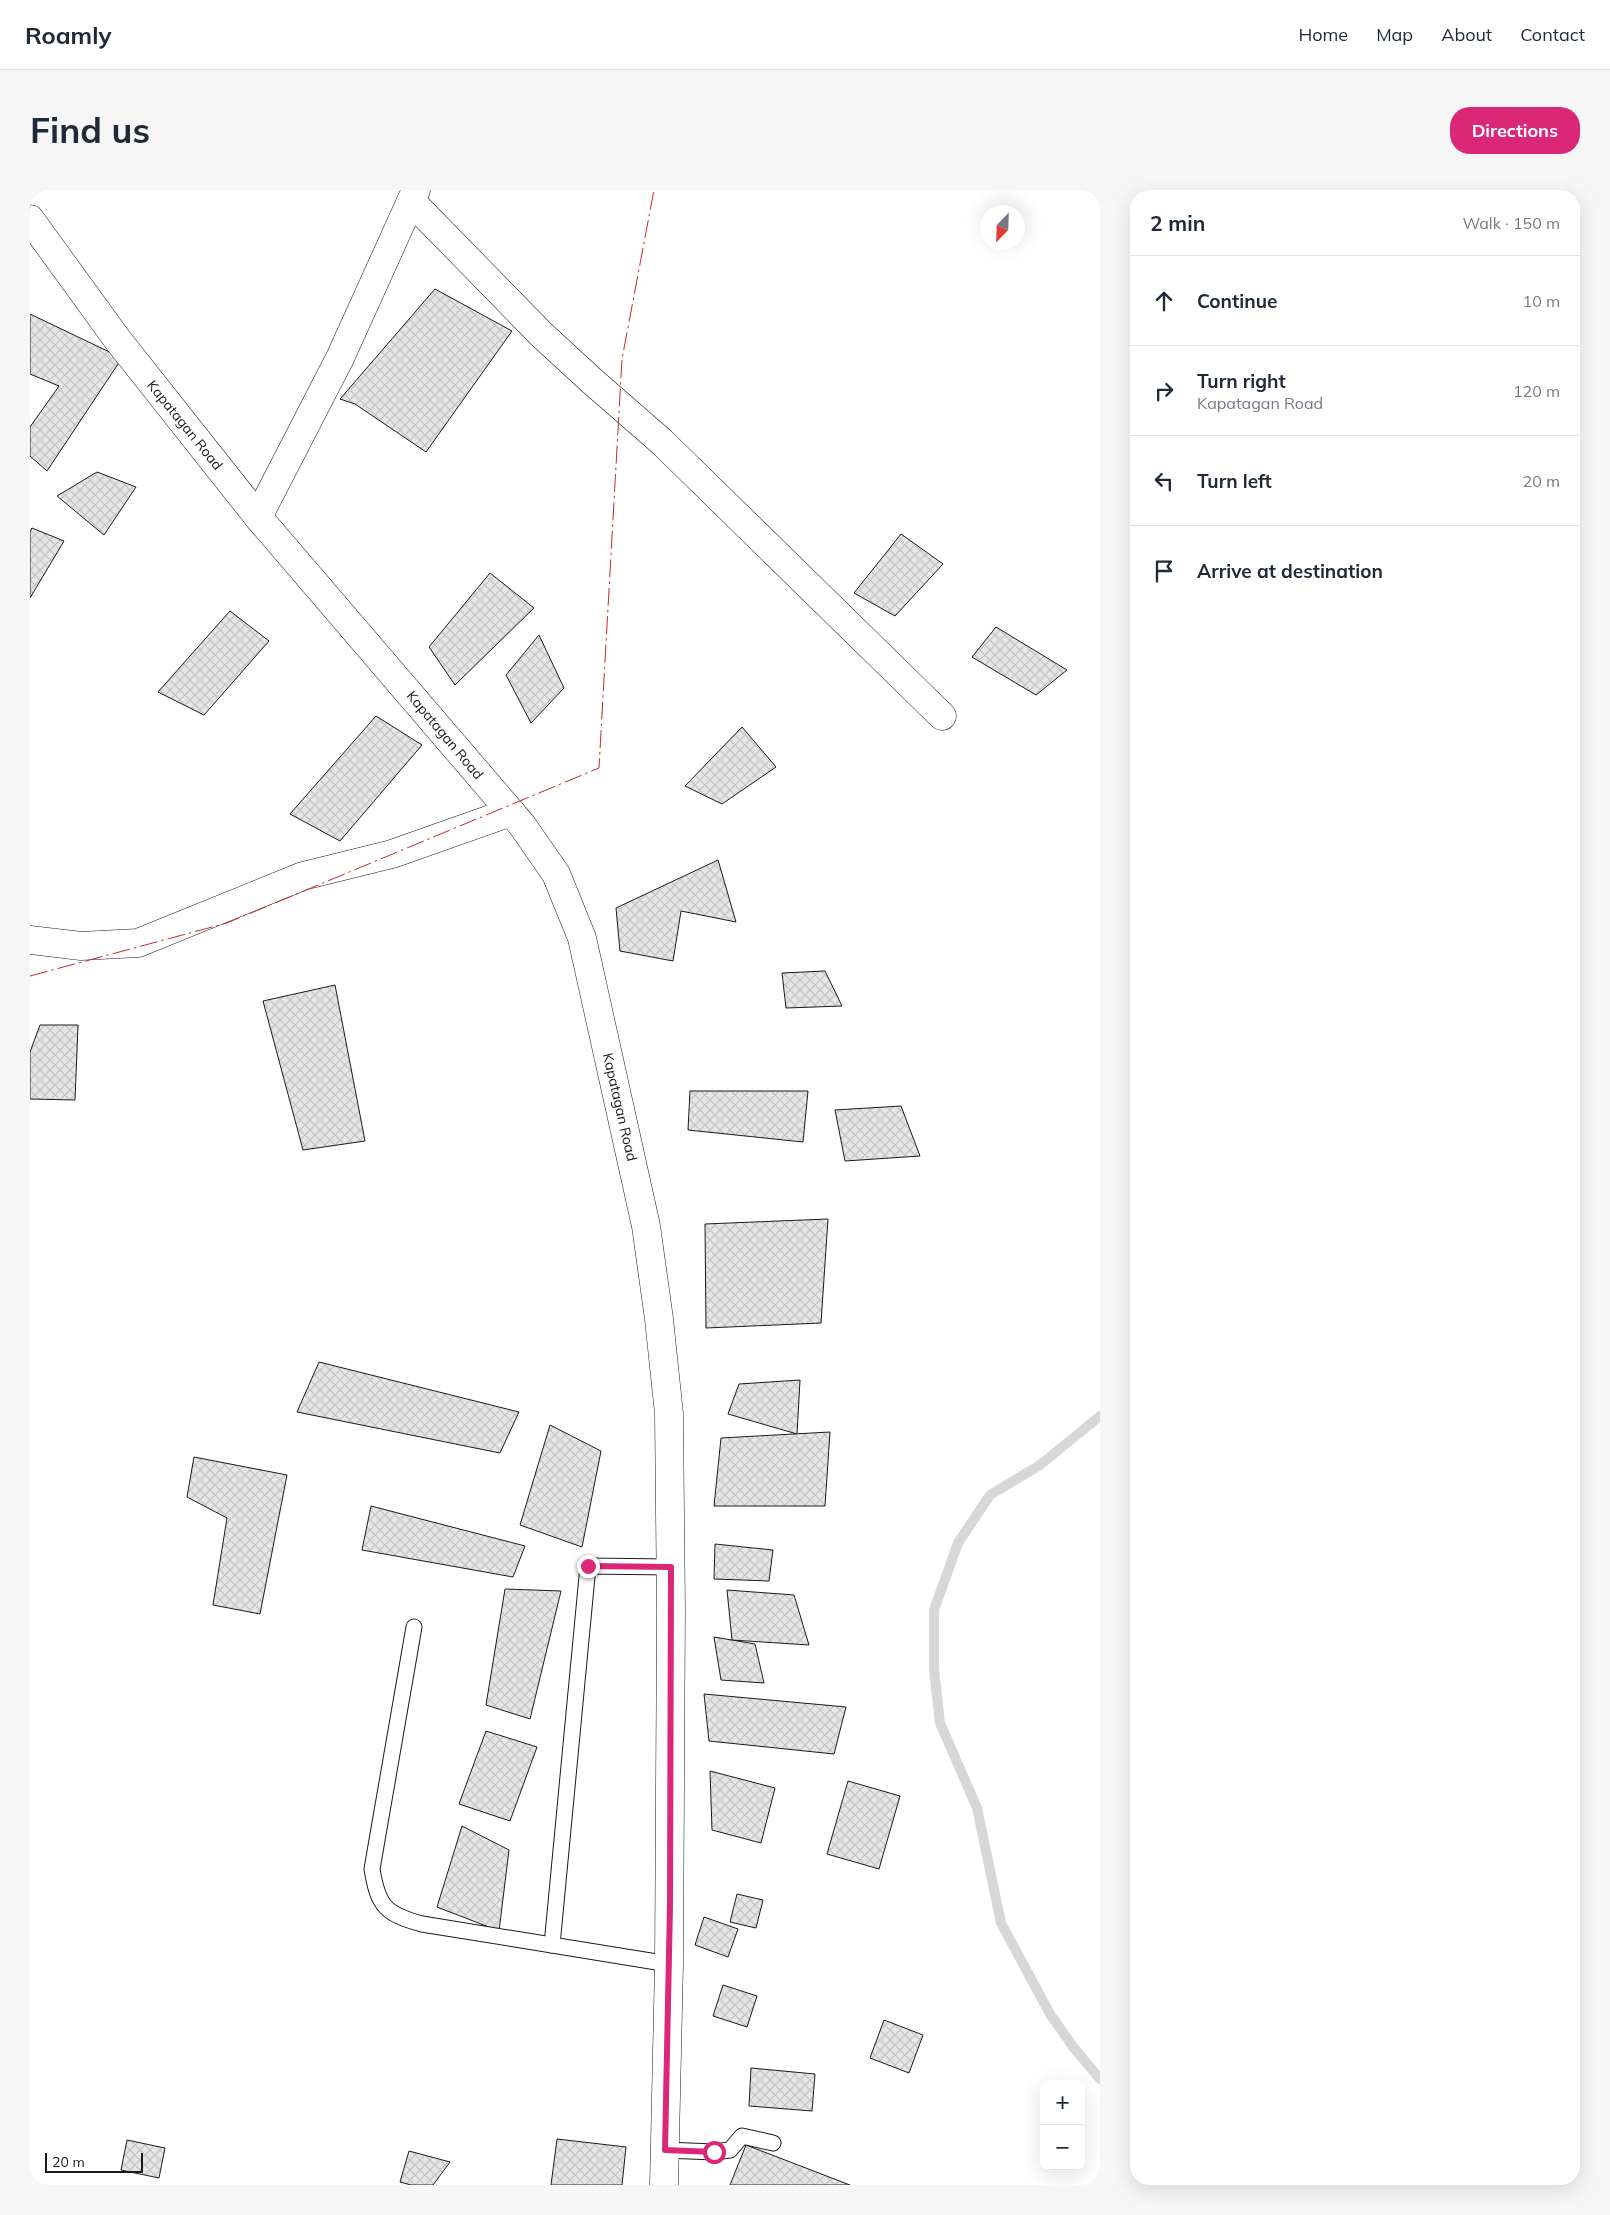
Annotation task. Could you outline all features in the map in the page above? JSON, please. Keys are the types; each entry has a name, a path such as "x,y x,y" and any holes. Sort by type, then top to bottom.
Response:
{"main road":[{"path":"258,517 340,358 413,196 541,334 592,382 662,442 942,716"},
{"name":"Kapatagan Road","path":"30,219 117,339 258,517 522,825 556,874 582,938 646,1226 659,1319 669,1414 671,1567 669,1964 664,2185"},
{"path":"30,940 81,946 138,943 303,876 392,854 511,812"}],"lane":[{"path":"552,1945 588,1566 671,1567"},
{"path":"414,1626 372,1869 376,1894 387,1909 401,1918 422,1924 669,1964"},
{"path":"665,2150 714,2152 730,2150 742,2136 773,2143"}],"building":[{"path":"435,289 512,331 426,452 355,404 340,399"},
{"path":"30,314 122,358 47,471 30,456 30,427 59,386 30,374"},
{"path":"97,472 136,487 104,535 57,496"},
{"path":"32,528 64,541 30,598 30,532"},
{"path":"901,534 943,564 895,616 854,593"},
{"path":"490,573 534,608 455,685 429,647"},
{"path":"230,611 269,641 204,715 158,692"},
{"path":"996,627 1067,670 1036,695 972,657"},
{"path":"539,635 564,688 531,723 506,675"},
{"path":"376,716 422,745 340,841 290,814"},
{"path":"742,727 776,767 722,804 685,786"},
{"path":"718,860 736,922 681,911 673,961 620,951 616,908"},
{"path":"825,971 842,1006 786,1008 782,973"},
{"path":"335,985 365,1141 303,1150 263,1001"},
{"path":"40,1025 78,1025 75,1100 30,1099 30,1052"},
{"path":"690,1091 808,1091 803,1142 688,1130"},
{"path":"901,1106 920,1156 845,1161 835,1110"},
{"path":"828,1219 821,1323 706,1328 705,1224"},
{"path":"319,1362 519,1412 500,1453 297,1412"},
{"path":"800,1380 797,1434 728,1414 739,1384"},
{"path":"550,1425 601,1451 582,1547 520,1525"},
{"path":"830,1432 825,1506 714,1506 721,1438"},
{"path":"194,1457 287,1475 260,1614 213,1605 227,1518 187,1497"},
{"path":"371,1506 525,1546 513,1577 362,1550"},
{"path":"715,1544 773,1550 769,1581 714,1579"},
{"path":"505,1589 561,1591 530,1719 486,1705"},
{"path":"727,1590 794,1595 809,1645 732,1640"},
{"path":"714,1637 755,1644 764,1683 721,1680"},
{"path":"704,1694 846,1707 834,1754 709,1741"},
{"path":"486,1731 537,1747 510,1821 459,1804"},
{"path":"710,1771 775,1788 761,1843 712,1830"},
{"path":"848,1781 900,1796 879,1869 827,1854"},
{"path":"462,1826 509,1850 499,1931 437,1907"},
{"path":"737,1894 763,1900 756,1928 730,1922"},
{"path":"704,1917 738,1929 728,1957 695,1945"},
{"path":"723,1985 757,1996 747,2027 713,2016"},
{"path":"884,2020 923,2035 909,2073 870,2058"},
{"path":"751,2068 815,2074 812,2111 749,2106"},
{"path":"557,2139 626,2147 622,2185 551,2185"},
{"path":"127,2140 165,2148 159,2178 121,2170"},
{"path":"746,2145 850,2185 730,2185"},
{"path":"409,2151 450,2162 433,2185 411,2185 400,2182"}],"waterway":[{"path":"1100,1416 1040,1465 990,1495 958,1543 934,1610 934,1670 940,1723 977,1808 1001,1923 1050,2014 1074,2048 1100,2079"}],"power":[{"path":"30,976 227,923 599,768 622,359 654,190"}],"route":[{"path":"588,1566 671,1567 670,1905 665,2150 714,2152"}]}
